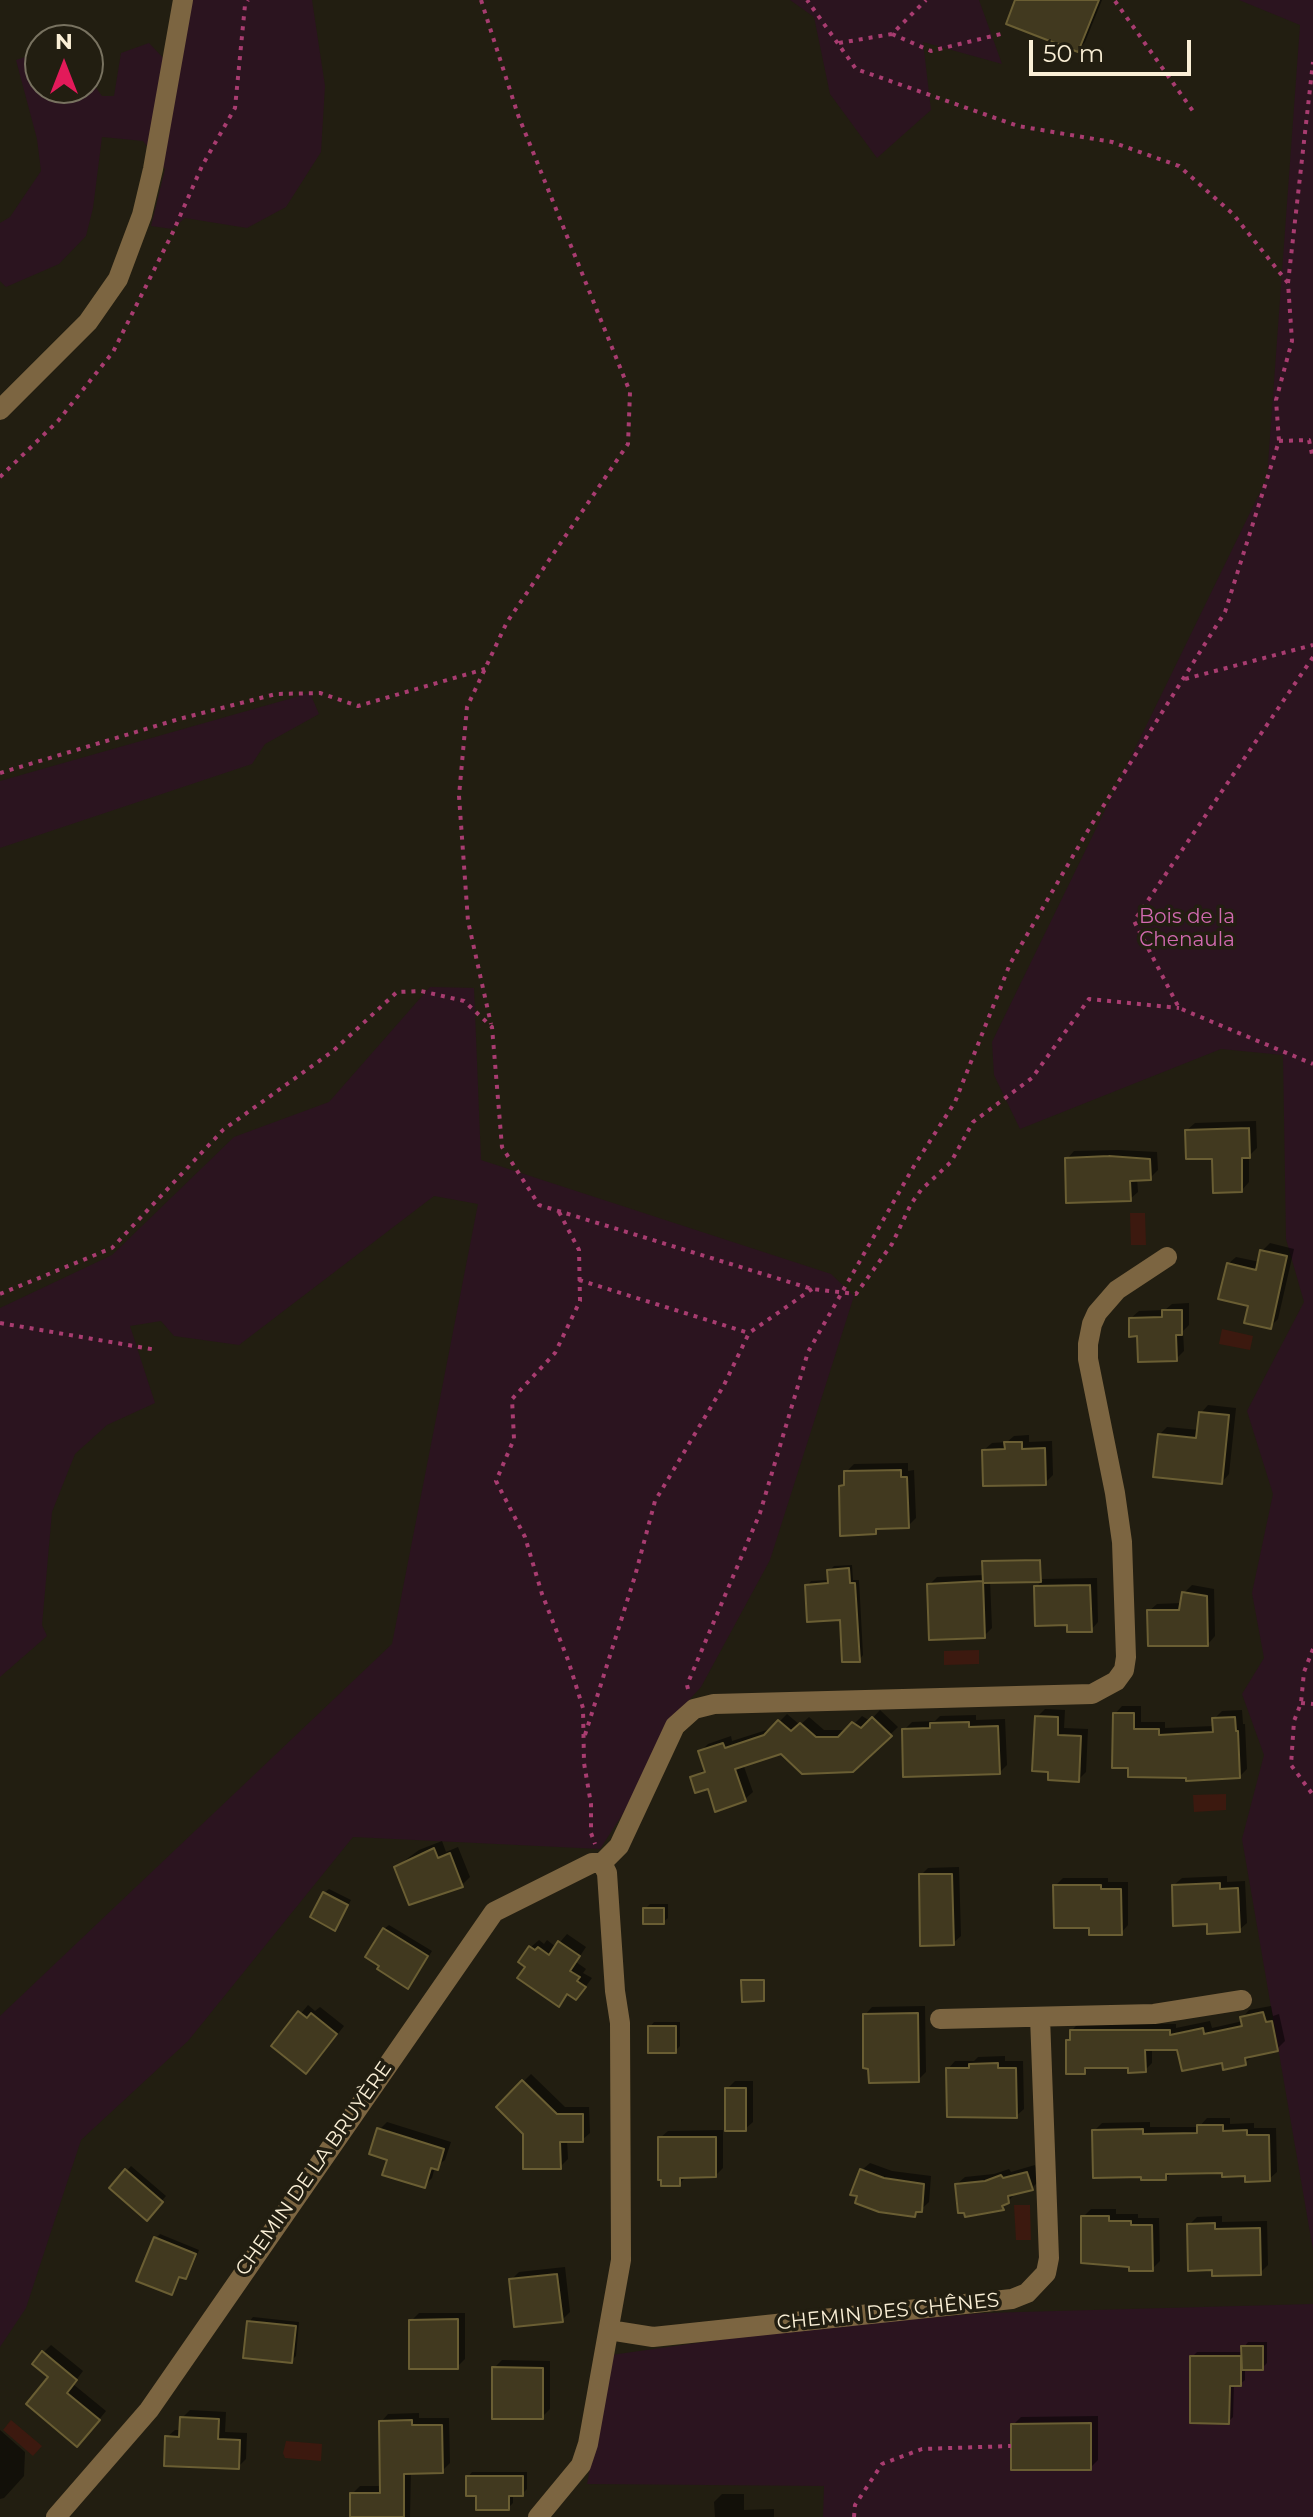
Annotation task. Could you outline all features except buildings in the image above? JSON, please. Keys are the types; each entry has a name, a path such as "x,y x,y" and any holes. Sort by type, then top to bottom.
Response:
{"street":[{"path":"0,410 88,322 118,279 142,215 153,169 183,0"},
{"path":"538,2517 581,2465 588,2444 621,2260 620,2038 607,1873 602,1863 619,1846 675,1726 694,1709 714,1704 1092,1694 1116,1681 1124,1670 1126,1657 1122,1542 1088,1359 1088,1344 1097,1313 1117,1290 1167,1257"},
{"name":"CHEMIN DE LA BRUYÈRE","path":"56,2517 149,2410 494,1912 592,1863 602,1863"},
{"path":"940,2019 1154,2014 1242,2000"},
{"name":"CHEMIN DES CHÊNES","path":"609,2330 653,2337 1012,2299 1027,2293 1046,2273 1049,2258 1040,2017"}],"path":[{"path":"0,477 58,421 113,352 202,166 235,108 248,0"},
{"path":"481,0 518,115 630,392 628,444 507,622 467,707 459,796 468,921 492,1027 502,1147 539,1205 812,1289 856,1294 892,1244 911,1204 921,1190 951,1162 973,1122 1032,1078 1089,999 1179,1008 1313,1064"},
{"path":"807,0 856,69 1018,126 1112,142 1179,166 1233,214 1288,283"},
{"path":"892,34 926,0"},
{"path":"1115,1 1195,114"},
{"path":"838,43 892,34 931,51 1005,33"},
{"path":"694,1709 687,1685 760,1513 808,1352 914,1166 955,1102 1010,964 1087,832 1225,612 1279,441 1276,400 1292,341 1288,283 1313,62"},
{"path":"1279,441 1309,440 1313,459"},
{"path":"1183,680 1313,645"},
{"path":"1179,1008 1134,921 1313,657"},
{"path":"0,773 179,719 276,694 320,693 358,706 485,669"},
{"path":"0,1294 112,1248 223,1130 333,1051 397,992 421,991 464,1001 492,1027"},
{"path":"559,1212 579,1250 580,1301 555,1353 512,1399 514,1439 496,1481 525,1537 583,1708 584,1763 591,1804 591,1833 602,1863"},
{"path":"579,1280 749,1333"},
{"path":"583,1740 635,1576 655,1501 724,1385 749,1333 812,1289"},
{"path":"0,1323 157,1350"},
{"path":"1313,1649 1304,1672 1301,1703 1294,1721 1291,1765 1313,1795"},
{"path":"1301,1703 1313,1704"},
{"path":"854,2517 855,2505 882,2464 922,2449 1011,2446"}],"green space":[{"path":"190,0 312,0 325,86 321,152 286,207 247,228 185,218 172,229 151,226 165,169 143,141 102,137 93,208 86,236 59,264 6,287 0,281 0,223 10,217 41,171 28,104 104,104 104,96 114,96 121,53 149,43 170,65"},
{"path":"790,0 979,0 1002,64 923,42 931,110 877,158 830,94 814,17"},
{"name":"Bois de la Chenaula","path":"1239,0 1313,0 1313,2250 1242,1839 1264,1755 1242,1694 1264,1658 1252,1593 1273,1494 1247,1411 1304,1302 1286,1239 1283,1055 1221,1049 1020,1129 994,1075 992,1042 1267,478 1300,25"},
{"path":"24,57 24,90 16,60"},
{"path":"310,693 319,714 265,744 252,764 0,848 0,781"},
{"path":"430,987 474,988 481,1160 831,1274 854,1296 770,1560 701,1687 670,1721 626,1809 600,1849 353,1837 188,2041 81,2140 26,2308 0,2347 0,2016 392,1644 478,1204 434,1196 239,1345 174,1336 161,1321 130,1326 155,1403 107,1425 75,1454 52,1512 42,1625 47,1636 0,1677 0,1308 112,1255 234,1137 329,1102"},
{"path":"1313,2304 1313,2517 823,2517 824,2486 587,2484 611,2355 796,2329 983,2313"}],"shaded area":[{"path":"1130,1213 1145,1213 1146,1245 1131,1245"},
{"path":"1222,1329 1253,1336 1250,1350 1219,1344"},
{"path":"979,1650 979,1664 944,1665 944,1651"},
{"path":"1226,1794 1226,1810 1194,1812 1193,1795"},
{"path":"1014,2205 1030,2205 1031,2240 1016,2240"},
{"path":"11,2420 42,2446 33,2456 3,2430"},
{"path":"286,2441 322,2444 321,2461 285,2458"}]}
